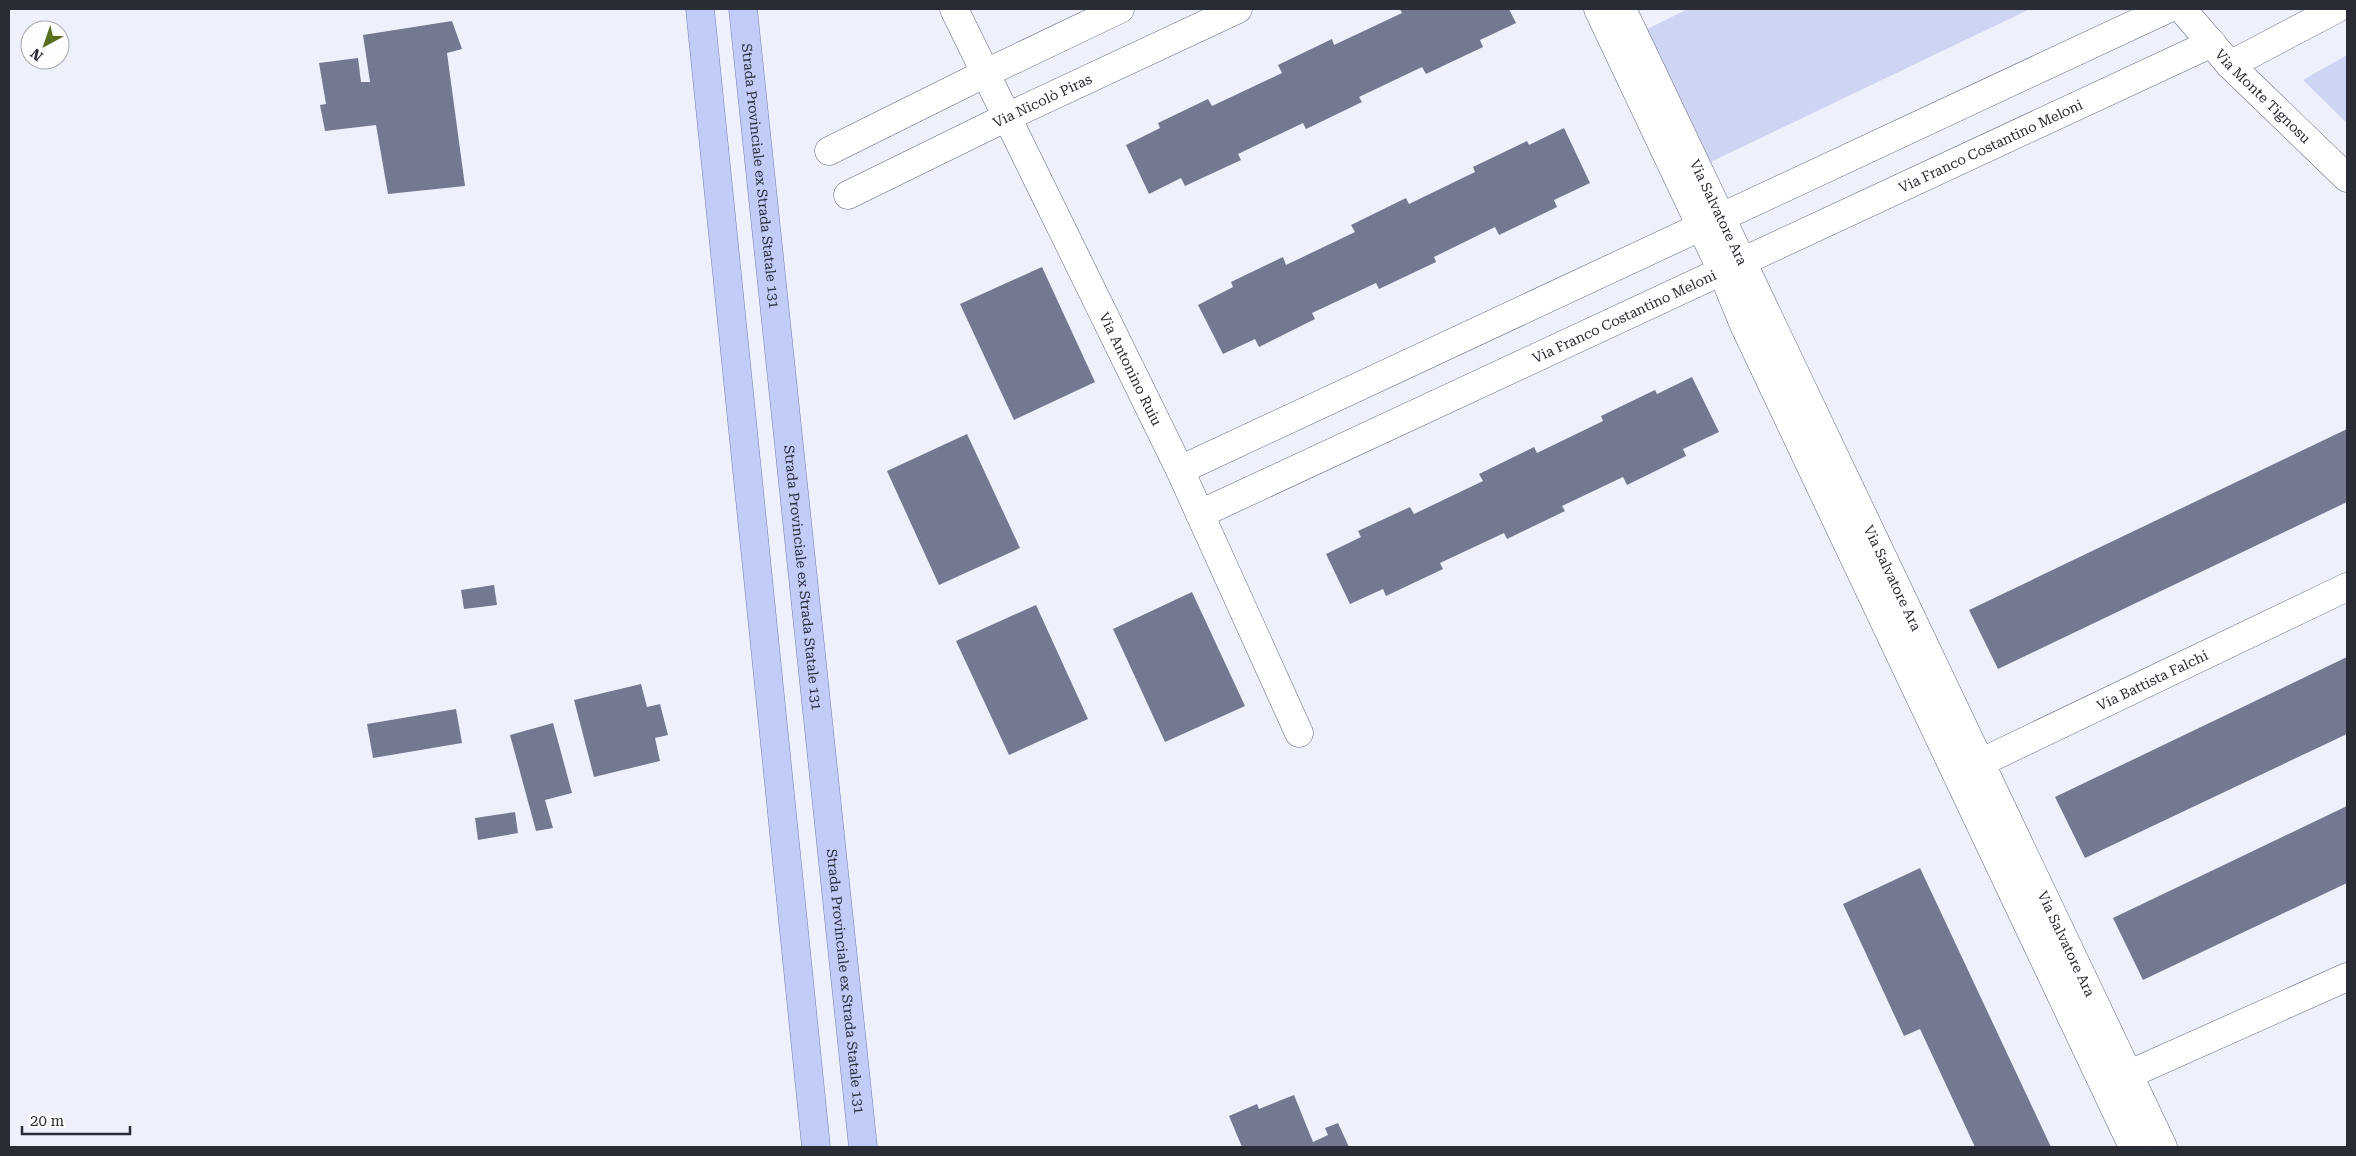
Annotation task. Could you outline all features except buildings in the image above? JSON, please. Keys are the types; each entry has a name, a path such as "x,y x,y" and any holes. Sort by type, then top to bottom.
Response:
{"main road":[{"path":"700,9 816,1147"},
{"name":"Strada Provinciale ex Strada Statale 131","path":"743,9 863,1147"}],"street":[{"name":"Via Antonino Ruiu","path":"954,9 1180,470 1299,733"},
{"path":"830,151 986,72 1120,9"},
{"name":"Via Nicolò Piras","path":"848,195 1007,116 1238,9"},
{"name":"Via Salvatore Ara","path":"1598,9 1711,222"},
{"name":"Via Salvatore Ara","path":"1622,9 1711,222 2116,1080 2163,1147"},
{"path":"1180,470 2167,9"},
{"name":"Via Monte Tignosu","path":"2182,9 2230,65 2347,178"},
{"path":"2230,65 2336,9"},
{"name":"Via Franco Costantino Meloni","path":"1200,514 2212,44"},
{"name":"Via Battista Falchi","path":"1969,768 2347,587"},
{"path":"2116,1080 2347,977"},
{"name":"Via Salvatore Ara","path":"2116,1080 2133,1147"}],"shaded area":[{"path":"1688,9 2030,9 1698,168 1635,35"},
{"path":"2347,55 2347,123 2303,80"}]}
